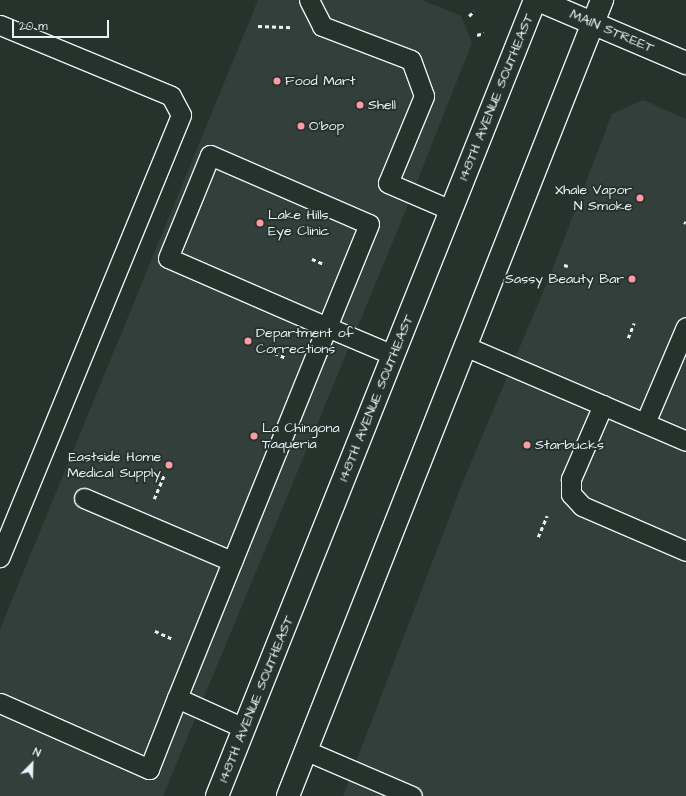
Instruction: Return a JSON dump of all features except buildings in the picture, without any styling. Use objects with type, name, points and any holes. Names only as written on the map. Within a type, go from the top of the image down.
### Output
[{"type":"main road","name":"148TH AVENUE SOUTHEAST","points":[[217,796],[451,210],[537,0]]},
{"type":"main road","name":"MAIN STREET","points":[[537,0],[686,63]]},
{"type":"main road","points":[[288,796],[467,346],[602,0]]},
{"type":"lane","points":[[309,0],[322,26],[411,60],[424,96],[388,183],[451,210]]},
{"type":"lane","points":[[0,25],[171,96],[180,114],[0,557]]},
{"type":"lane","points":[[0,703],[149,769],[326,327],[369,224],[210,155],[168,258],[326,327],[393,355]]},
{"type":"lane","points":[[645,423],[686,326]]},
{"type":"lane","points":[[467,346],[686,441]]},
{"type":"lane","points":[[603,405],[571,479],[571,494],[582,506],[686,551]]},
{"type":"lane","points":[[84,498],[232,561]]},
{"type":"lane","points":[[178,698],[244,728]]},
{"type":"lane","points":[[306,751],[412,796]]},
{"type":"path","points":[[469,16],[474,11]]},
{"type":"path","points":[[258,26],[300,27]]},
{"type":"path","points":[[477,35],[484,33]]},
{"type":"path","points":[[564,265],[568,266]]},
{"type":"path","points":[[628,338],[634,323]]},
{"type":"path","points":[[268,350],[289,359]]},
{"type":"path","points":[[150,506],[164,475]]},
{"type":"path","points":[[538,537],[547,516]]},
{"type":"path","points":[[155,631],[176,640]]},
{"type":"shaded area","points":[[258,0],[422,0],[461,16],[472,43],[399,227],[163,796],[0,796],[0,629]]},
{"type":"shaded area","points":[[643,100],[686,119],[686,796],[343,796],[462,484],[549,278],[612,114]]},
{"type":"place","name":"Food Mart","points":[[277,81]]},
{"type":"place","name":"Shell","points":[[360,105]]},
{"type":"place","name":"O'bop","points":[[301,126]]},
{"type":"place","name":"Xhale Vapor N Smoke","points":[[640,198]]},
{"type":"place","name":"Lake Hills Eye Clinic","points":[[260,223]]},
{"type":"place","name":"Sassy Beauty Bar","points":[[632,279]]},
{"type":"place","name":"Department of Corrections","points":[[248,341]]},
{"type":"place","name":"La Chingona Taqueria","points":[[254,436]]},
{"type":"place","name":"Starbucks","points":[[527,445]]},
{"type":"place","name":"Eastside Home Medical Supply","points":[[169,465]]}]
